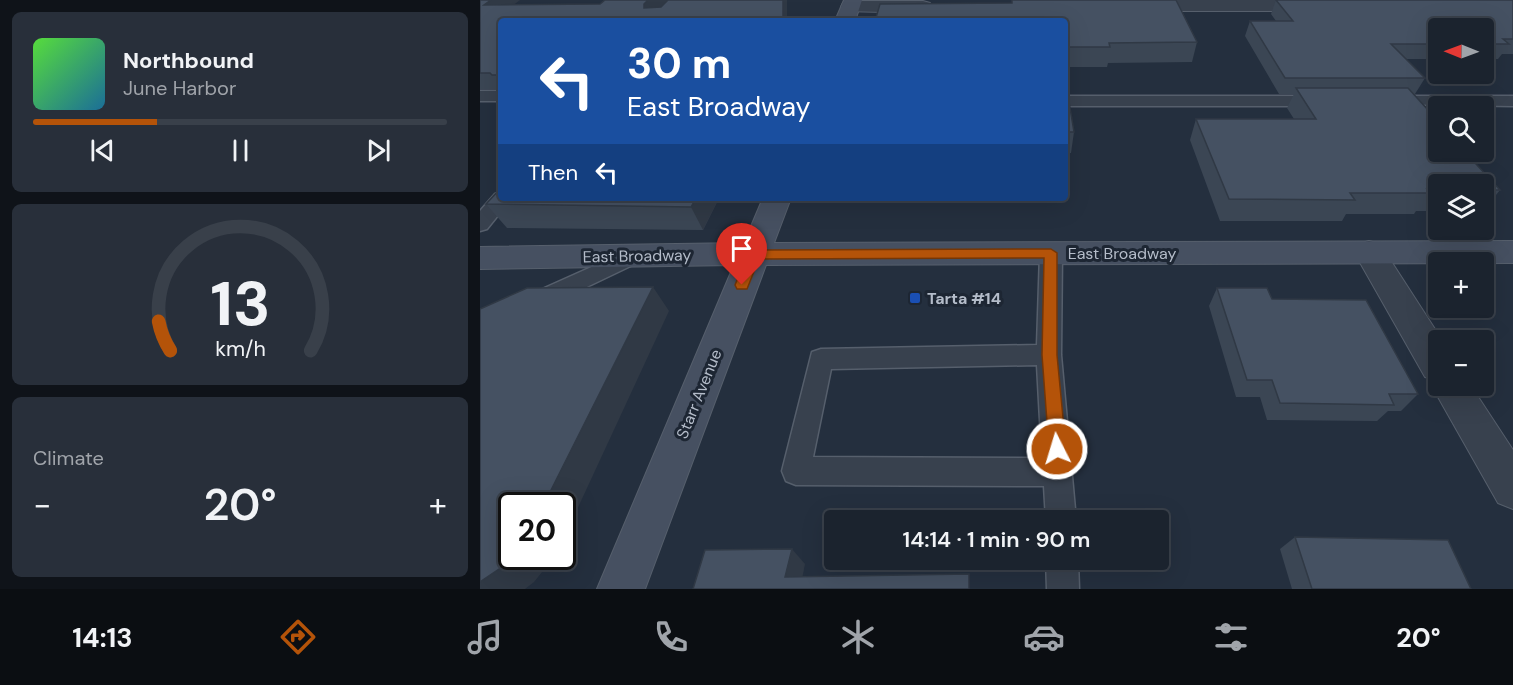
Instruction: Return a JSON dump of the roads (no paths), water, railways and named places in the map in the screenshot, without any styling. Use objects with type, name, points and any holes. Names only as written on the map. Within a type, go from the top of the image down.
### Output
[{"type":"street","points":[[1111,5],[1216,2],[1336,5]]},
{"type":"street","points":[[849,9],[945,6]]},
{"type":"street","name":"Starr Avenue","points":[[621,589],[776,201]]},
{"type":"street","points":[[1369,252],[1428,349]]},
{"type":"street","name":"East Broadway","points":[[480,258],[755,254],[1513,252]]},
{"type":"street","points":[[1456,396],[1513,488]]},
{"type":"lane","points":[[480,96],[498,96]]},
{"type":"lane","points":[[1068,101],[1336,101]]},
{"type":"lane","points":[[1372,101],[1513,101]]},
{"type":"lane","points":[[480,224],[499,201]]},
{"type":"lane","points":[[1051,253],[1049,355],[1061,510]]},
{"type":"lane","points":[[523,307],[634,256]]},
{"type":"lane","points":[[1049,355],[821,359],[796,471],[1059,472]]},
{"type":"lane","points":[[1063,570],[1064,589]]},
{"type":"place","name":"Tarta #14","points":[[915,298]]}]
